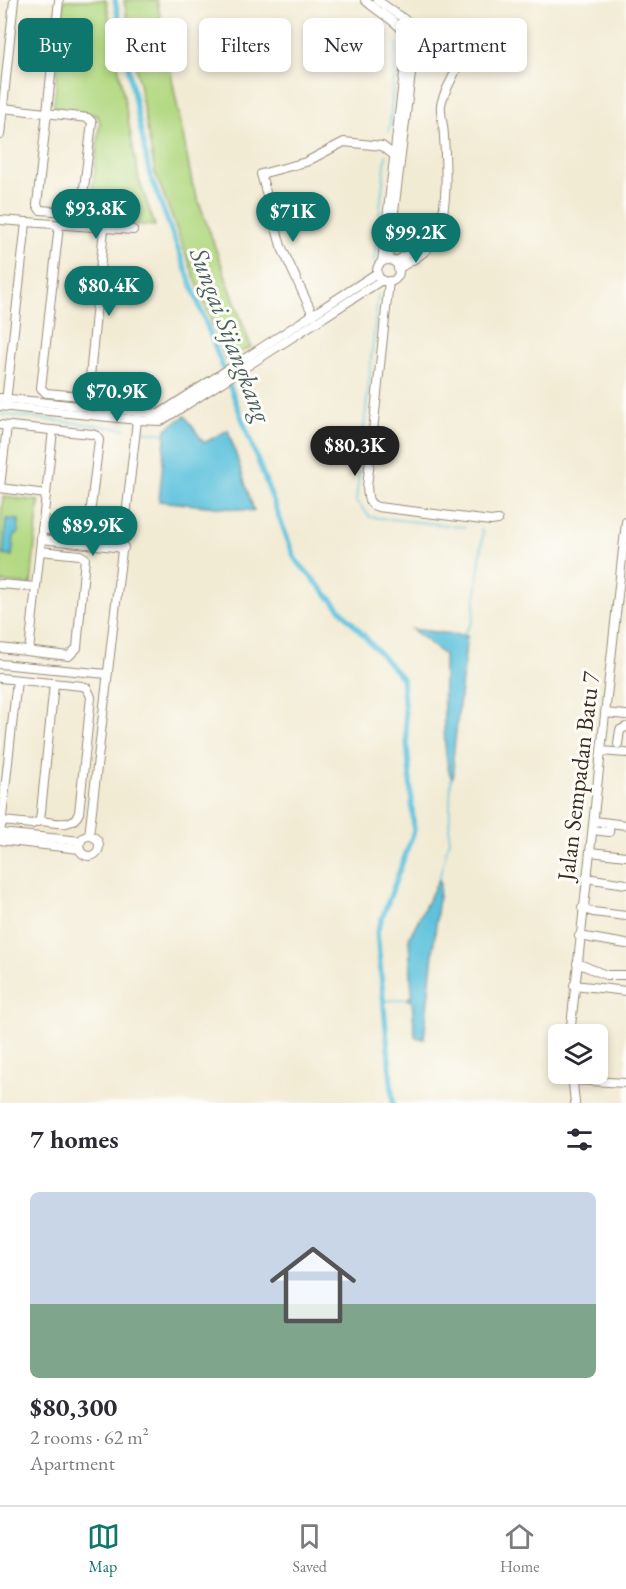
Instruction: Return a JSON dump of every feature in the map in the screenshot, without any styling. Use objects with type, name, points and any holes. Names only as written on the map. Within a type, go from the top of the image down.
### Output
[{"type":"street","points":[[0,135],[14,0]]},
{"type":"street","points":[[3,108],[47,112],[88,118],[92,122],[83,208],[78,213],[45,211],[40,210],[37,205],[47,112],[59,0]]},
{"type":"street","points":[[365,0],[396,24]]},
{"type":"street","points":[[377,0],[402,18]]},
{"type":"street","points":[[391,263],[395,156],[405,72]]},
{"type":"street","points":[[234,370],[313,315],[383,278],[397,276],[391,263],[391,244],[411,72]]},
{"type":"street","points":[[455,72],[442,101],[446,189],[437,232],[425,251],[378,266],[387,299],[367,487],[368,500],[373,506],[415,513],[498,520]]},
{"type":"street","points":[[382,146],[397,138]]},
{"type":"street","points":[[313,315],[281,246],[261,174],[306,162],[344,142],[382,146],[395,156]]},
{"type":"street","points":[[0,220],[133,230]]},
{"type":"street","points":[[26,223],[3,402],[138,416],[159,414],[383,278]]},
{"type":"street","points":[[59,225],[41,388],[46,393],[85,396],[89,388],[104,228]]},
{"type":"street","points":[[391,244],[408,254]]},
{"type":"street","points":[[391,263],[420,246],[430,244]]},
{"type":"street","points":[[372,286],[382,290],[387,299]]},
{"type":"street","points":[[80,845],[89,836],[138,416]]},
{"type":"street","points":[[42,530],[82,534],[88,532],[99,441],[97,436],[92,434],[3,426],[0,488],[46,494]]},
{"type":"street","points":[[29,651],[53,430]]},
{"type":"street","name":"Jalan Sempadan Batu 7","points":[[571,1024],[582,908],[623,570],[626,522]]},
{"type":"street","points":[[41,539],[124,548]]},
{"type":"street","points":[[0,648],[69,656],[77,648],[85,558],[80,555],[40,551]]},
{"type":"street","points":[[0,584],[36,587]]},
{"type":"street","points":[[0,664],[107,675]]},
{"type":"street","points":[[0,678],[82,686],[87,688],[91,697],[79,813],[73,822],[68,824],[40,821],[32,824],[2,821]]},
{"type":"street","points":[[17,680],[3,776],[0,836],[80,845]]},
{"type":"street","points":[[40,821],[54,684]]},
{"type":"street","points":[[605,713],[626,715]]},
{"type":"street","points":[[618,744],[620,730],[626,727]]},
{"type":"street","points":[[601,751],[626,753]]},
{"type":"street","points":[[594,821],[626,825]]},
{"type":"street","points":[[592,830],[609,832],[610,823]]},
{"type":"street","points":[[80,845],[85,855],[94,855],[97,852],[99,843],[89,836]]},
{"type":"street","points":[[590,852],[626,856]]},
{"type":"street","points":[[586,878],[626,884]]},
{"type":"street","points":[[582,908],[593,912],[626,916]]},
{"type":"street","points":[[579,936],[626,944]]},
{"type":"street","points":[[577,963],[606,975],[626,975]]},
{"type":"street","points":[[574,985],[626,991]]},
{"type":"street","points":[[608,1081],[626,1083]]},
{"type":"street","points":[[573,1084],[575,1103]]},
{"type":"green space","points":[[64,0],[106,0],[109,18],[105,18],[105,72],[119,72],[139,180],[155,226],[89,221],[100,122],[97,115],[57,110],[54,105],[57,72],[93,72],[93,18],[62,18]]},
{"type":"green space","points":[[124,0],[157,0],[160,18],[127,18]]},
{"type":"green space","points":[[137,72],[171,72],[192,183],[251,347],[226,360],[155,172]]},
{"type":"green space","points":[[3,497],[39,501],[31,585],[0,582],[0,528]]},
{"type":"water","points":[[185,416],[204,443],[228,430],[254,511],[159,501],[166,429]]},
{"type":"water","points":[[6,519],[19,520],[18,534],[14,535],[12,556],[3,555]]},
{"type":"water","points":[[412,629],[467,636],[452,778],[446,756],[444,655]]},
{"type":"water","points":[[439,879],[424,1039],[415,1037],[412,1001],[407,999],[412,995],[409,938]]},
{"type":"waterway","name":"Sungai Sijangkang","points":[[115,0],[149,172],[295,559],[402,678],[414,831],[377,932],[393,1103]]},
{"type":"waterway","points":[[389,132],[396,54]]},
{"type":"waterway","points":[[374,261],[386,155]]},
{"type":"waterway","points":[[363,437],[378,295]]},
{"type":"waterway","points":[[0,414],[126,429]]},
{"type":"waterway","points":[[141,431],[167,434]]},
{"type":"waterway","points":[[362,449],[356,501],[370,517],[465,527]]},
{"type":"waterway","points":[[463,635],[473,621],[483,532],[481,529]]},
{"type":"waterway","points":[[439,879],[449,840],[451,777]]},
{"type":"waterway","points":[[383,1001],[407,999]]}]
